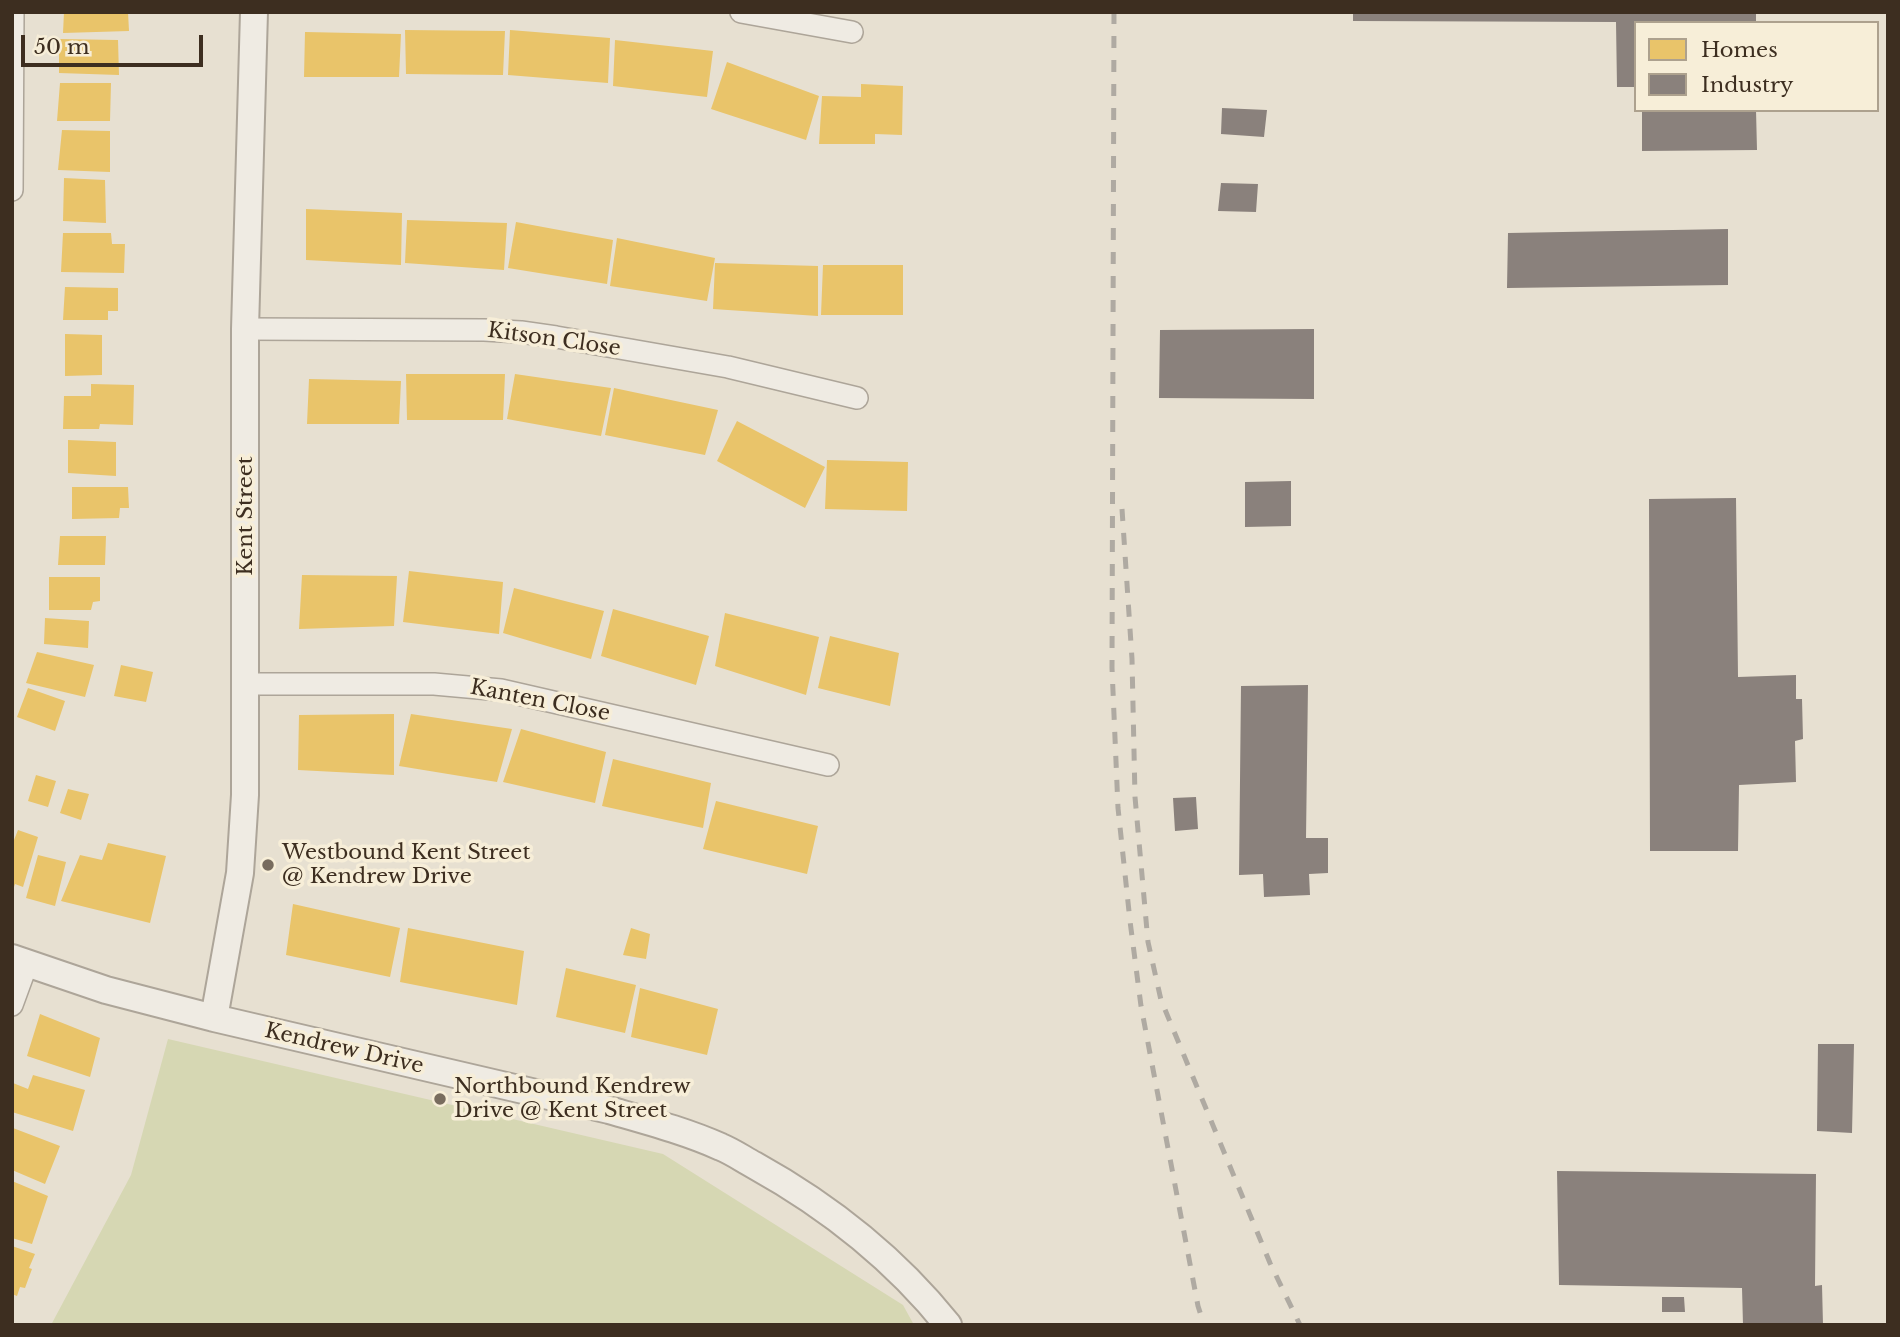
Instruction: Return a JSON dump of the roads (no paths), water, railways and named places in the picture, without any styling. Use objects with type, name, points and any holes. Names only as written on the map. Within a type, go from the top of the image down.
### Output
[{"type":"street","points":[[12,190],[13,12]]},
{"type":"street","name":"Kent Street","points":[[214,1018],[240,873],[245,795],[245,329],[254,12]]},
{"type":"street","points":[[741,12],[852,33]]},
{"type":"street","name":"Kitson Close","points":[[245,329],[521,332],[728,367],[857,398]]},
{"type":"street","name":"Kanten Close","points":[[246,684],[468,685],[501,690],[828,765]]},
{"type":"street","points":[[12,1005],[20,961]]},
{"type":"street","name":"Kendrew Drive","points":[[20,961],[106,990],[214,1018],[609,1110],[666,1126],[722,1147],[834,1215],[881,1254],[928,1300],[948,1325]]},
{"type":"railway","points":[[1114,12],[1112,668],[1118,808],[1141,1006],[1198,1306],[1204,1325]]},
{"type":"railway","points":[[1122,509],[1132,659],[1135,797],[1148,942],[1161,1000],[1270,1263],[1300,1325]]},
{"type":"place","name":"Westbound Kent Street @ Kendrew Drive","points":[[268,865]]},
{"type":"place","name":"Northbound Kendrew Drive @ Kent Street","points":[[440,1099]]}]
